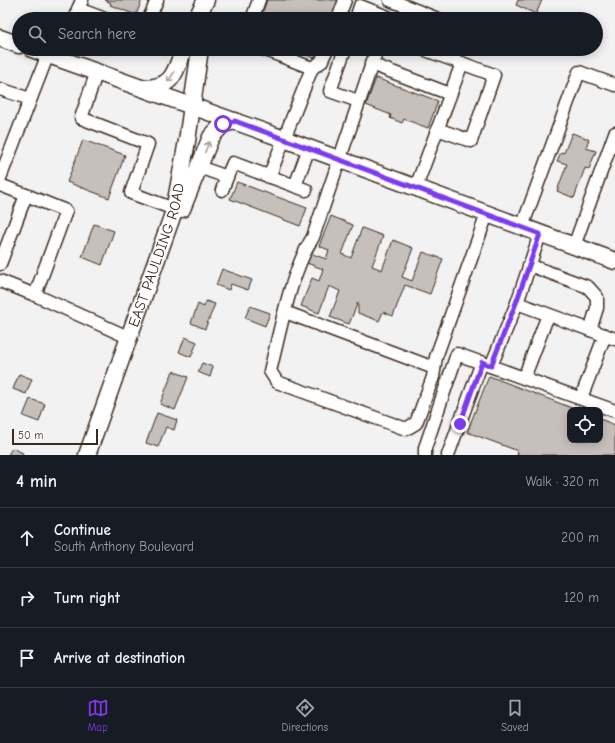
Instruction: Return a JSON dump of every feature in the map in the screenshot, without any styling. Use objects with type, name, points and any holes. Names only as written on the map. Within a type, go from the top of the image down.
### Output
[{"type":"main road","points":[[200,12],[206,0]]},
{"type":"main road","points":[[209,12],[212,0]]},
{"type":"main road","points":[[0,38],[12,42]]},
{"type":"main road","points":[[61,56],[97,72],[310,148],[615,261]]},
{"type":"main road","points":[[145,88],[162,86],[172,78],[181,56]]},
{"type":"main road","name":"EAST PAULDING ROAD","points":[[87,455],[130,338],[174,209],[199,56]]},
{"type":"main road","points":[[162,246],[181,210],[208,142],[223,124],[235,121]]},
{"type":"street","points":[[152,12],[157,0]]},
{"type":"street","points":[[255,12],[259,0]]},
{"type":"street","points":[[341,12],[346,0]]},
{"type":"street","points":[[389,12],[392,1],[420,12]]},
{"type":"street","points":[[358,12],[360,6],[374,12]]},
{"type":"street","points":[[0,178],[30,99],[55,56]]},
{"type":"street","points":[[281,56],[312,68]]},
{"type":"street","points":[[270,176],[312,68],[321,62],[324,56]]},
{"type":"street","points":[[342,56],[330,91],[358,101]]},
{"type":"street","points":[[374,56],[313,236],[303,253],[270,371],[277,382],[406,429],[416,423],[433,377],[436,357],[487,214]]},
{"type":"street","points":[[437,129],[471,141],[494,75],[442,56]]},
{"type":"street","points":[[416,187],[462,63]]},
{"type":"street","points":[[371,64],[450,94]]},
{"type":"street","points":[[97,72],[81,118],[148,144],[131,193],[174,209]]},
{"type":"street","points":[[522,227],[579,72],[615,85]]},
{"type":"street","points":[[0,90],[30,99]]},
{"type":"street","points":[[574,246],[615,133]]},
{"type":"street","points":[[222,190],[233,163],[300,188],[310,148]]},
{"type":"street","points":[[199,167],[227,177]]},
{"type":"street","points":[[0,186],[66,211],[35,295]]},
{"type":"street","points":[[0,264],[26,195]]},
{"type":"street","points":[[448,455],[486,364],[516,303],[540,234]]},
{"type":"street","points":[[529,265],[588,287],[597,297],[596,308],[590,330]]},
{"type":"street","points":[[0,281],[35,295],[130,338]]},
{"type":"street","points":[[516,303],[610,337],[581,398]]},
{"type":"street","points":[[286,312],[434,368]]},
{"type":"street","points":[[524,378],[548,315]]},
{"type":"street","points":[[425,455],[425,448],[457,354],[615,411]]},
{"type":"building","points":[[105,0],[142,0],[137,12],[128,12],[110,5],[111,3]]},
{"type":"building","points":[[267,0],[341,0],[337,12],[263,12]]},
{"type":"building","points":[[518,0],[542,0],[537,12],[532,12],[516,5]]},
{"type":"building","points":[[309,56],[319,56],[317,59]]},
{"type":"building","points":[[376,78],[438,101],[428,128],[404,119],[402,123],[390,118],[391,115],[366,105]]},
{"type":"building","points":[[572,133],[589,139],[586,148],[596,151],[589,169],[585,168],[574,198],[557,191],[567,164],[557,161],[561,152],[564,153]]},
{"type":"building","points":[[83,140],[125,155],[109,198],[67,182]]},
{"type":"building","points":[[237,182],[307,208],[300,226],[230,199]]},
{"type":"building","points":[[331,216],[353,225],[342,254],[351,258],[362,228],[383,236],[372,266],[382,270],[393,240],[413,248],[402,277],[412,281],[423,252],[443,259],[430,294],[405,285],[393,316],[383,312],[379,321],[358,313],[358,302],[349,324],[330,317],[340,291],[329,286],[319,313],[301,306],[312,278],[319,281],[323,269],[304,262],[307,252],[326,259],[329,250],[319,246]]},
{"type":"building","points":[[94,224],[114,231],[102,265],[82,257]]},
{"type":"building","points":[[222,269],[252,280],[248,290],[231,284],[229,290],[216,285]]},
{"type":"building","points":[[206,301],[215,304],[205,329],[191,323],[198,304],[204,307]]},
{"type":"building","points":[[250,306],[270,313],[265,326],[245,318]]},
{"type":"building","points":[[185,337],[197,342],[191,357],[179,352]]},
{"type":"building","points":[[202,363],[213,367],[210,377],[198,372]]},
{"type":"building","points":[[173,371],[188,377],[175,410],[160,404]]},
{"type":"building","points":[[19,374],[32,379],[26,394],[13,389]]},
{"type":"building","points":[[489,376],[569,407],[567,407],[567,443],[603,443],[603,420],[615,425],[615,455],[517,455],[518,451],[467,432]]},
{"type":"building","points":[[30,399],[45,404],[39,422],[23,416]]},
{"type":"building","points":[[157,413],[177,420],[174,430],[166,427],[158,447],[146,443]]},
{"type":"building","points":[[12,448],[23,453],[22,455],[8,455]]},
{"type":"route","points":[[223,124],[235,121],[540,234],[516,303],[491,366],[482,362],[460,424]]}]
